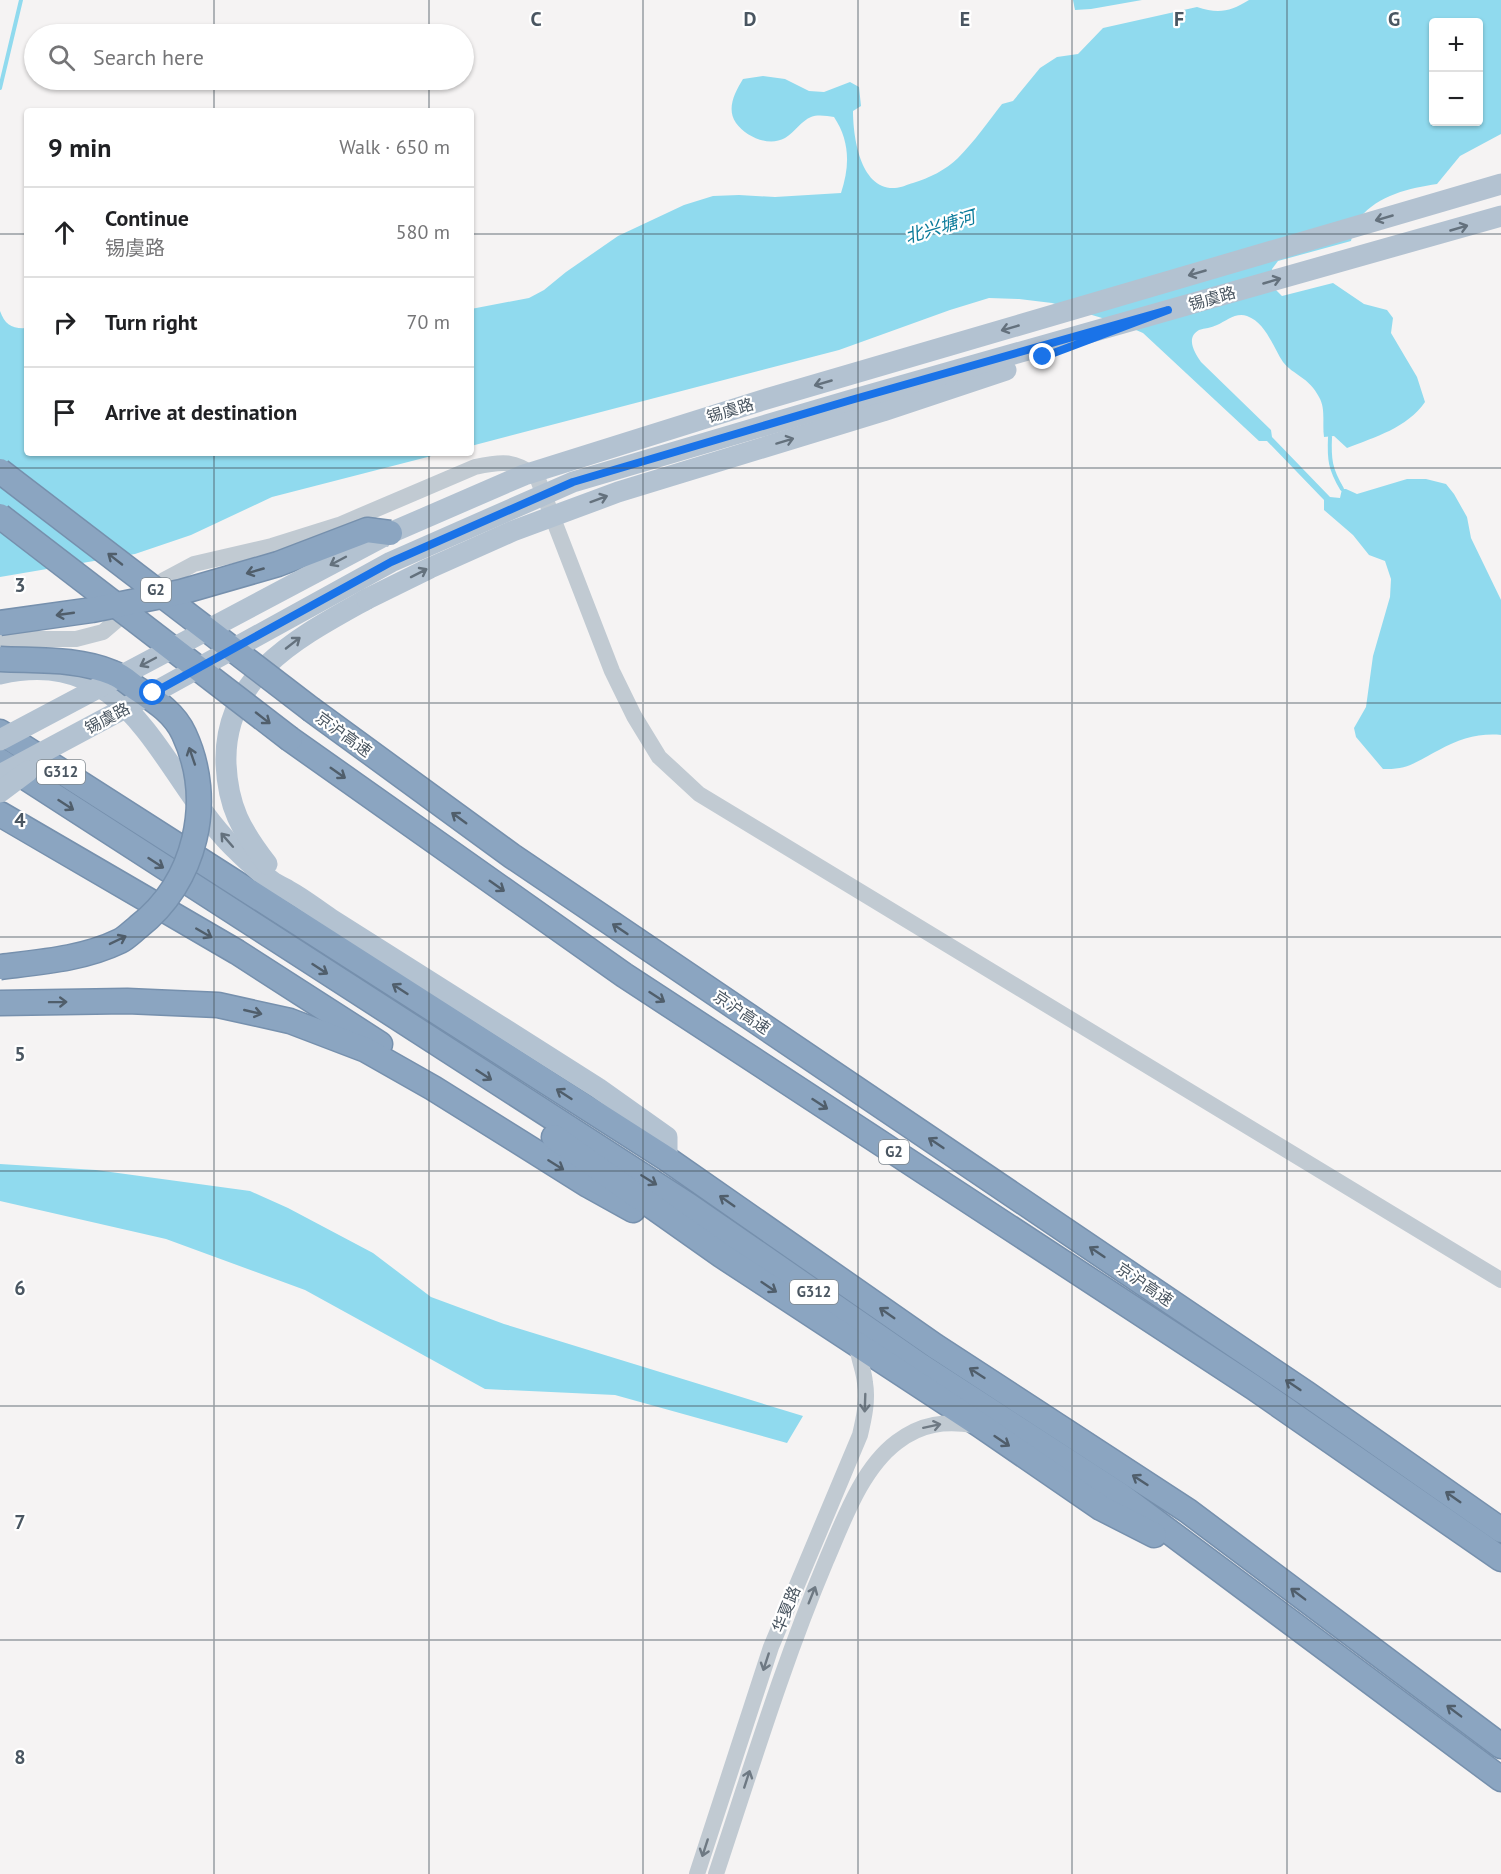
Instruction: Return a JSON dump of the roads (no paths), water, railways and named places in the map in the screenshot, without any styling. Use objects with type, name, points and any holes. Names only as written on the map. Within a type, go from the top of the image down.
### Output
[{"type":"highway","name":"京沪高速","points":[[0,471],[312,710],[512,856],[1297,1387],[1501,1530]]},
{"type":"highway","name":"京沪高速","points":[[0,516],[290,739],[624,975],[1253,1387],[1501,1559]]},
{"type":"highway","points":[[0,622],[92,610],[181,592],[278,564],[367,530],[390,533]]},
{"type":"highway","points":[[0,659],[77,662],[114,673],[166,708],[184,733],[188,744],[195,766],[200,806],[195,843],[176,887],[154,915],[121,940],[74,957],[0,967]]},
{"type":"highway","name":"G312","points":[[0,732],[667,1159],[935,1346],[1188,1511],[1501,1746]]},
{"type":"highway","name":"G312","points":[[0,761],[688,1205],[921,1366],[1120,1495],[1501,1779]]},
{"type":"highway","points":[[0,814],[237,952],[439,1082],[501,1131]]},
{"type":"highway","points":[[0,1003],[127,1001],[218,1005],[290,1021],[366,1050],[434,1088],[588,1185],[685,1239],[721,1255]]},
{"type":"highway","points":[[536,1108],[543,1130],[721,1255],[980,1425],[1101,1508],[1211,1563]]},
{"type":"main road","name":"锡虞路","points":[[0,740],[390,533],[524,475],[642,437],[1501,184]]},
{"type":"main road","name":"锡虞路","points":[[0,775],[391,562],[573,482],[851,400],[1501,216]]},
{"type":"main road","points":[[288,890],[239,824],[231,804],[227,782],[226,750],[228,728],[237,704],[250,684],[272,659],[299,638],[367,599],[513,531],[618,492],[883,411],[1043,357],[1168,310]]},
{"type":"main road","points":[[0,674],[19,669],[55,669],[86,678],[115,696],[143,726],[189,792],[231,845],[274,883],[598,1088],[667,1137],[667,1159]]},
{"type":"main road","points":[[0,792],[65,740]]},
{"type":"street","points":[[0,639],[76,639],[103,632],[164,580],[194,564],[272,546],[339,525],[476,467],[497,463],[521,466],[537,477],[612,670],[634,716],[659,757],[699,794],[1501,1280]]},
{"type":"street","name":"华夏路","points":[[697,1874],[771,1647],[860,1435],[866,1408],[865,1382],[858,1360],[857,1346]]},
{"type":"street","name":"华夏路","points":[[716,1874],[788,1653],[847,1510],[875,1464],[897,1442],[924,1427],[952,1422],[980,1425]]},
{"type":"water","points":[[1073,0],[1142,0],[1075,10]]},
{"type":"water","name":"北兴塘河","points":[[1249,0],[1501,0],[1501,134],[1460,156],[1437,184],[1395,194],[1367,210],[1358,220],[1351,241],[1278,261],[1272,269],[1275,289],[1282,296],[1333,283],[1364,304],[1387,310],[1393,318],[1391,333],[1417,377],[1425,402],[1418,411],[1390,431],[1347,448],[1334,436],[1324,437],[1322,406],[1315,390],[1283,362],[1264,330],[1254,319],[1243,315],[1235,316],[1215,326],[1199,330],[1192,341],[1201,362],[1271,430],[1272,437],[1330,497],[1340,498],[1342,489],[1357,494],[1407,479],[1426,479],[1446,484],[1454,494],[1467,517],[1471,538],[1501,600],[1501,735],[1485,735],[1462,740],[1406,766],[1383,769],[1356,737],[1354,728],[1366,707],[1373,656],[1390,597],[1391,579],[1385,561],[1369,555],[1353,535],[1324,510],[1324,500],[1267,441],[1259,441],[1143,333],[1122,324],[1052,303],[989,298],[839,350],[474,445],[474,308],[529,298],[544,290],[618,236],[684,205],[713,196],[775,197],[841,193],[846,173],[847,154],[843,135],[834,117],[820,115],[811,117],[789,136],[779,141],[758,139],[740,128],[733,118],[733,101],[743,79],[763,76],[785,79],[809,91],[824,92],[850,82],[859,87],[861,106],[853,111],[857,147],[861,160],[866,171],[874,180],[883,186],[897,188],[943,170],[970,145],[1002,104],[1013,101],[1040,68],[1057,57],[1078,54],[1103,28],[1197,7],[1218,11],[1230,9]]},
{"type":"water","points":[[0,311],[4,320],[10,325],[24,328],[24,456],[431,456],[272,497],[191,535],[135,554],[0,577]]},
{"type":"water","points":[[0,1164],[96,1170],[250,1191],[288,1208],[373,1253],[431,1297],[504,1324],[803,1416],[787,1443],[615,1395],[485,1389],[305,1290],[166,1239],[0,1201]]},
{"type":"waterway","points":[[0,88],[21,0]]},
{"type":"waterway","points":[[1330,437],[1331,464],[1342,489]]}]
